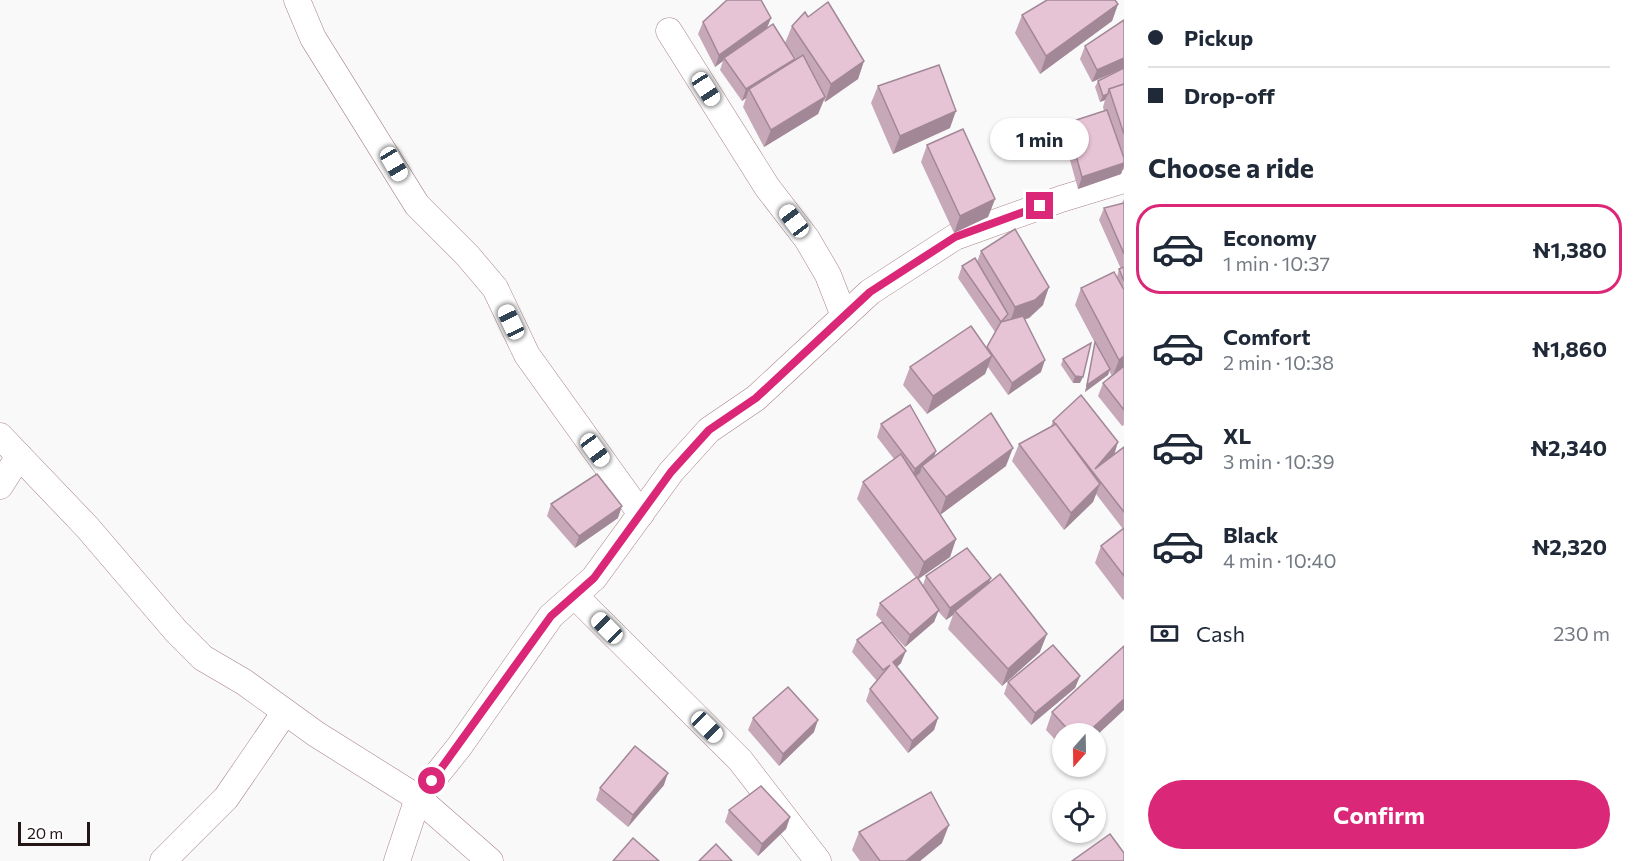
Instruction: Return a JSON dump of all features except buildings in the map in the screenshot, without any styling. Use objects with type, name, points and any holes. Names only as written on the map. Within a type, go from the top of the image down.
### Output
[{"type":"street","points":[[297,0],[313,38],[417,205],[468,255],[495,288],[527,355],[641,514]]},
{"type":"street","points":[[669,31],[767,187],[807,239],[828,275],[844,316]]},
{"type":"street","points":[[397,861],[418,798],[459,747],[551,616],[594,578],[671,472],[709,430],[756,398],[870,292],[955,237],[1061,199],[1124,180]]},
{"type":"street","points":[[0,436],[87,527],[176,631],[203,658],[244,682],[285,712],[418,798],[490,861]]},
{"type":"street","points":[[0,486],[19,456]]},
{"type":"street","points":[[574,596],[740,760],[818,861]]},
{"type":"street","points":[[163,861],[226,798],[285,712]]},
{"type":"route","points":[[432,781],[459,747],[551,616],[594,578],[671,472],[709,430],[756,398],[870,292],[955,237],[1040,206]]}]
